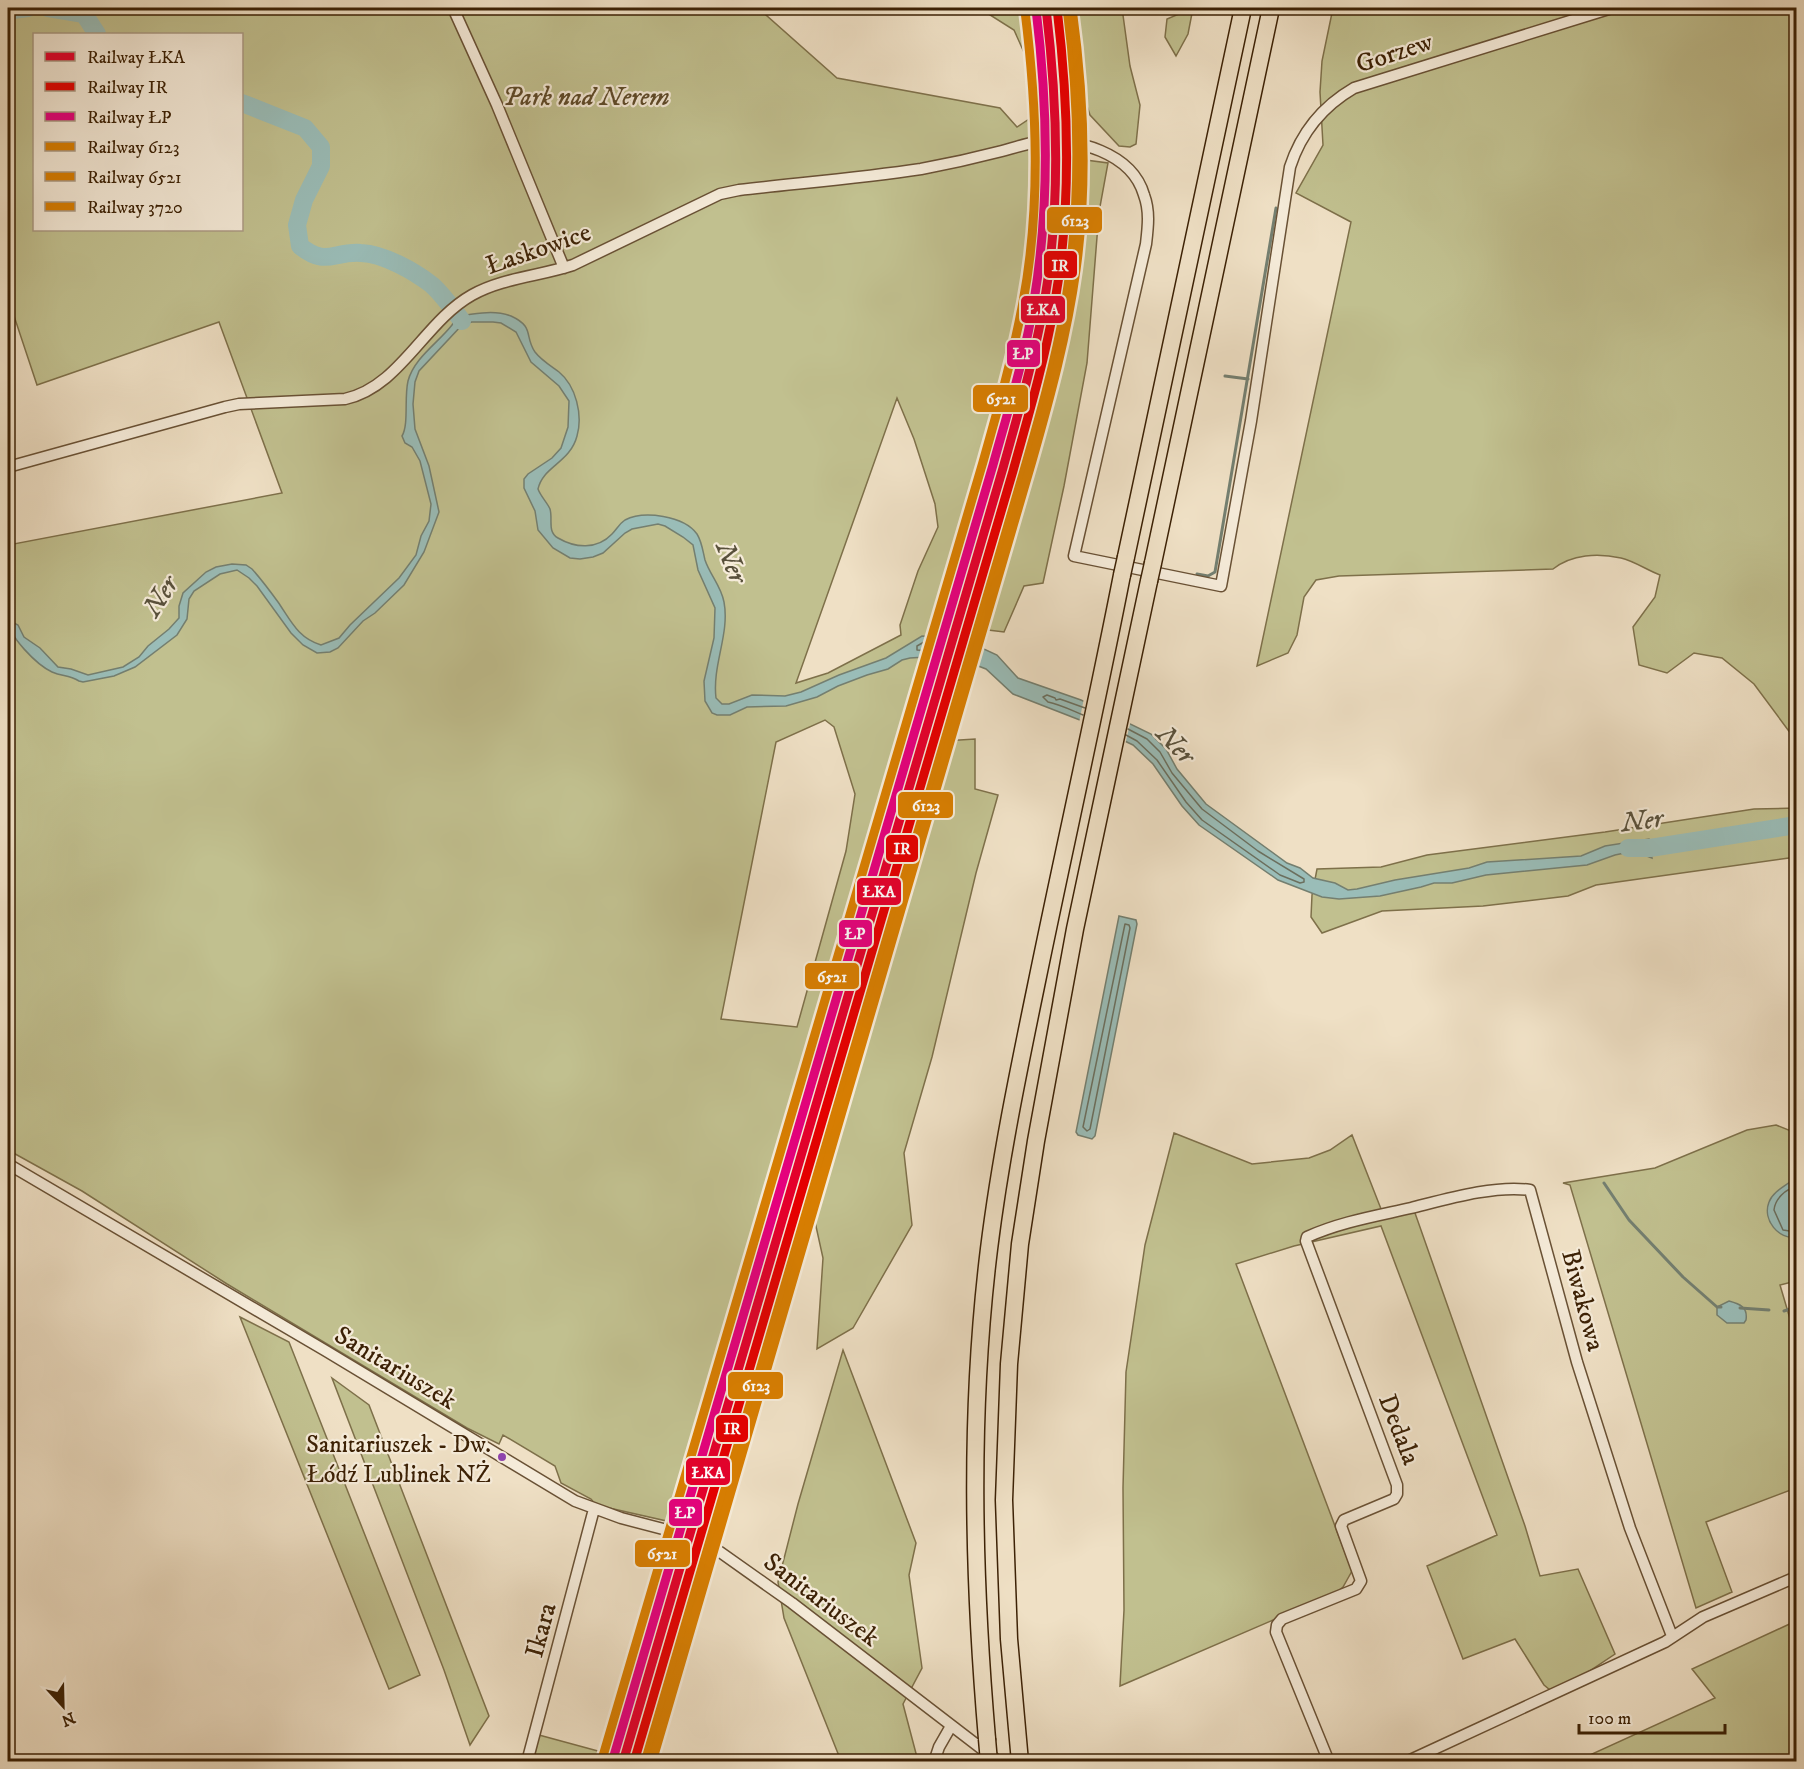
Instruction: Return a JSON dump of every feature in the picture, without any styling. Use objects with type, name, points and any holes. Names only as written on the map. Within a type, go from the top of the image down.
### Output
[{"type":"highway","points":[[989,1761],[978,1635],[975,1479],[980,1339],[989,1248],[1010,1109],[1243,8]]},
{"type":"highway","points":[[1020,1761],[1009,1639],[1004,1500],[1010,1364],[1019,1255],[1036,1141],[1075,929],[1272,8]]},
{"type":"street","points":[[453,8],[497,105],[564,268]]},
{"type":"street","name":"Gorzew","points":[[1138,181],[1144,194],[1149,217],[1146,244],[1074,556],[1221,586],[1251,421],[1290,167],[1295,151],[1304,136],[1330,104],[1354,87],[1612,8]]},
{"type":"street","name":"Łaskowice","points":[[8,467],[225,406],[345,399],[360,395],[380,383],[443,317],[465,300],[495,286],[564,268],[636,236],[720,194],[947,165],[1035,143],[1063,142],[1089,147],[1114,157],[1138,181]]},
{"type":"street","name":"Sanitariuszek","points":[[8,1164],[574,1501],[594,1509],[686,1535],[728,1556],[999,1761]]},
{"type":"street","name":"Biwakowa","points":[[1307,1237],[1332,1226],[1448,1199],[1514,1188],[1530,1190],[1577,1362],[1630,1528],[1672,1636]]},
{"type":"street","name":"Dedala","points":[[1307,1237],[1306,1241],[1397,1485],[1397,1494],[1394,1499],[1344,1520],[1341,1526],[1361,1581],[1356,1589],[1282,1619],[1277,1625],[1276,1632],[1329,1761]]},
{"type":"street","name":"Ikara","points":[[527,1761],[594,1509]]},
{"type":"street","points":[[1407,1761],[1645,1652],[1703,1617],[1797,1577]]},
{"type":"street","points":[[934,1761],[951,1726]]},
{"type":"green space","name":"Park nad Nerem","points":[[8,8],[758,8],[837,78],[1000,108],[1017,127],[1029,119],[1039,86],[1014,30],[979,8],[1038,8],[1046,56],[1052,137],[1040,146],[1041,149],[1052,150],[1049,213],[1036,315],[1019,389],[950,635],[680,1524],[596,1505],[591,1499],[561,1483],[555,1466],[503,1435],[499,1444],[467,1428],[227,1284],[82,1191],[8,1150],[8,545],[282,493],[219,322],[37,385],[8,298]],"holes":[[[897,398],[914,439],[935,504],[938,527],[918,571],[900,625],[901,635],[828,673],[796,683]],[[825,720],[834,727],[855,794],[846,851],[797,1027],[721,1019],[776,742]]]},
{"type":"green space","points":[[1065,8],[1122,8],[1130,66],[1140,105],[1136,144],[1130,147],[1119,146],[1090,115],[1082,91]]},
{"type":"green space","points":[[1193,8],[1188,34],[1176,56],[1165,37],[1167,19]]},
{"type":"green space","points":[[1333,8],[1796,8],[1796,738],[1754,684],[1722,658],[1694,653],[1667,673],[1639,665],[1633,627],[1655,597],[1660,575],[1631,561],[1612,556],[1586,556],[1568,560],[1553,569],[1339,576],[1316,580],[1304,597],[1297,635],[1288,653],[1257,666],[1351,222],[1296,193],[1323,145],[1320,92],[1322,61]]},
{"type":"green space","points":[[1078,159],[1108,163],[1099,212],[1087,363],[1043,583],[1024,586],[1004,632],[972,628],[1033,415],[1054,328],[1068,254]]},
{"type":"green space","points":[[975,739],[975,789],[998,795],[976,873],[932,1057],[904,1153],[912,1225],[853,1328],[817,1349],[823,1258],[810,1199],[890,932],[931,773],[944,741]]},
{"type":"green space","points":[[1796,808],[1796,857],[1596,885],[1568,896],[1483,906],[1382,911],[1322,933],[1311,917],[1317,869],[1381,867],[1427,855],[1605,832],[1754,809]]},
{"type":"green space","points":[[1776,1125],[1796,1133],[1796,1281],[1780,1285],[1796,1339],[1796,1488],[1706,1522],[1732,1592],[1696,1608],[1570,1185],[1563,1183],[1655,1168],[1747,1130]]},
{"type":"green space","points":[[1174,1133],[1252,1164],[1309,1158],[1330,1150],[1352,1135],[1383,1214],[1415,1213],[1525,1526],[1540,1576],[1578,1569],[1615,1654],[1555,1694],[1544,1685],[1515,1639],[1463,1659],[1427,1566],[1497,1535],[1381,1226],[1294,1246],[1236,1264],[1352,1571],[1343,1587],[1336,1593],[1120,1686],[1124,1610],[1123,1488],[1126,1372],[1145,1245]]},
{"type":"green space","points":[[240,1317],[289,1342],[420,1675],[389,1689]]},
{"type":"green space","points":[[843,1350],[916,1543],[909,1575],[922,1668],[903,1704],[918,1761],[841,1761],[784,1618],[778,1582]]},
{"type":"green space","points":[[332,1378],[369,1405],[489,1716],[470,1745],[444,1670]]},
{"type":"green space","points":[[1796,1621],[1796,1761],[1583,1762],[1581,1759],[1715,1698],[1692,1669]]},
{"type":"green space","points":[[539,1735],[609,1754],[606,1761],[533,1762]]},
{"type":"water","points":[[457,307],[466,315],[499,313],[518,320],[526,328],[535,352],[565,378],[574,393],[577,401],[579,428],[574,445],[563,459],[545,475],[538,489],[550,509],[551,529],[558,538],[572,544],[593,545],[606,539],[625,520],[642,515],[674,519],[697,534],[705,560],[724,602],[725,626],[715,686],[716,698],[722,704],[729,704],[752,695],[785,696],[801,692],[886,658],[922,636],[941,637],[971,643],[997,655],[1018,678],[1081,700],[1151,734],[1166,749],[1177,769],[1206,804],[1287,863],[1300,868],[1313,878],[1335,883],[1348,890],[1469,868],[1487,862],[1581,856],[1605,846],[1649,839],[1652,858],[1634,851],[1587,865],[1486,875],[1452,883],[1434,883],[1380,896],[1339,899],[1322,897],[1278,880],[1199,825],[1182,806],[1153,764],[1133,745],[1085,722],[1013,694],[986,669],[960,659],[941,656],[902,660],[888,669],[838,686],[817,697],[786,706],[747,707],[730,715],[712,713],[705,701],[704,681],[714,638],[715,608],[698,570],[693,545],[665,526],[658,524],[632,529],[603,553],[580,559],[570,558],[553,548],[538,530],[535,511],[524,488],[524,479],[552,458],[561,448],[568,427],[569,401],[559,386],[531,362],[516,332],[501,323],[463,324],[419,371],[415,382],[413,404],[415,429],[429,466],[439,512],[424,552],[404,585],[375,613],[363,621],[338,648],[330,652],[317,653],[303,645],[291,633],[257,586],[237,570],[220,574],[194,591],[189,599],[187,619],[177,635],[135,667],[114,676],[83,682],[56,674],[39,663],[18,642],[9,627],[8,620],[18,625],[24,637],[40,648],[58,667],[88,675],[123,667],[139,657],[179,618],[179,606],[183,593],[206,572],[216,567],[232,564],[246,565],[252,569],[306,638],[321,645],[339,638],[399,578],[416,555],[421,536],[429,521],[431,504],[420,461],[402,436],[405,425],[407,388],[415,365],[452,325],[456,317],[451,312]]},
{"type":"water","points":[[1119,916],[1136,920],[1137,924],[1095,1136],[1092,1139],[1078,1135],[1076,1132]]},
{"type":"water","points":[[1790,1182],[1796,1183],[1796,1237],[1778,1232],[1770,1222],[1767,1209],[1770,1199]]},
{"type":"water","points":[[1729,1301],[1744,1309],[1746,1320],[1744,1323],[1727,1323],[1717,1315],[1717,1307]]},
{"type":"pier","points":[[950,635],[964,638],[957,661],[942,660]]},
{"type":"pier","points":[[1084,698],[1131,720],[1125,745],[1079,723]]},
{"type":"waterway","points":[[8,13],[28,8]]},
{"type":"waterway","points":[[48,8],[84,14],[96,33]]},
{"type":"waterway","points":[[243,103],[305,128],[321,147],[321,166],[304,200],[297,225],[300,246],[317,256],[330,257],[361,253],[379,256],[398,264],[432,285],[462,321]]},
{"type":"waterway","points":[[1197,574],[1208,576],[1215,572],[1276,208]]},
{"type":"waterway","points":[[1225,376],[1248,379]]},
{"type":"waterway","name":"Ner","points":[[1628,848],[1650,848],[1796,825]]},
{"type":"waterway","points":[[1604,1183],[1629,1220],[1683,1277],[1717,1307],[1721,1307]]},
{"type":"waterway","points":[[1784,1311],[1796,1307]]},
{"type":"waterway","points":[[1740,1308],[1769,1310]]},
{"type":"rail line","name":"ŁKA","points":[[623,1762],[1031,366],[1044,304],[1055,193],[1055,119],[1046,8]]},
{"type":"rail line","name":"IR","points":[[634,1762],[1041,369],[1060,270],[1066,195],[1066,120],[1057,8]]},
{"type":"rail line","name":"6123","points":[[645,1762],[1052,370],[1065,306],[1076,194],[1076,120],[1067,8]]},
{"type":"rail line","name":"3720","points":[[652,1762],[1032,461],[1057,366],[1076,270],[1082,205],[1082,106],[1072,8]]},
{"type":"rail line","name":"ŁP","points":[[613,1759],[1021,363],[1034,301],[1045,192],[1045,119],[1036,9]]},
{"type":"rail line","name":"6521","points":[[603,1756],[983,462],[1010,362],[1029,266],[1035,193],[1034,120],[1025,11]]},
{"type":"place","name":"Sanitariuszek - Dw. Łódź Lublinek NŻ","points":[[502,1457]]}]
